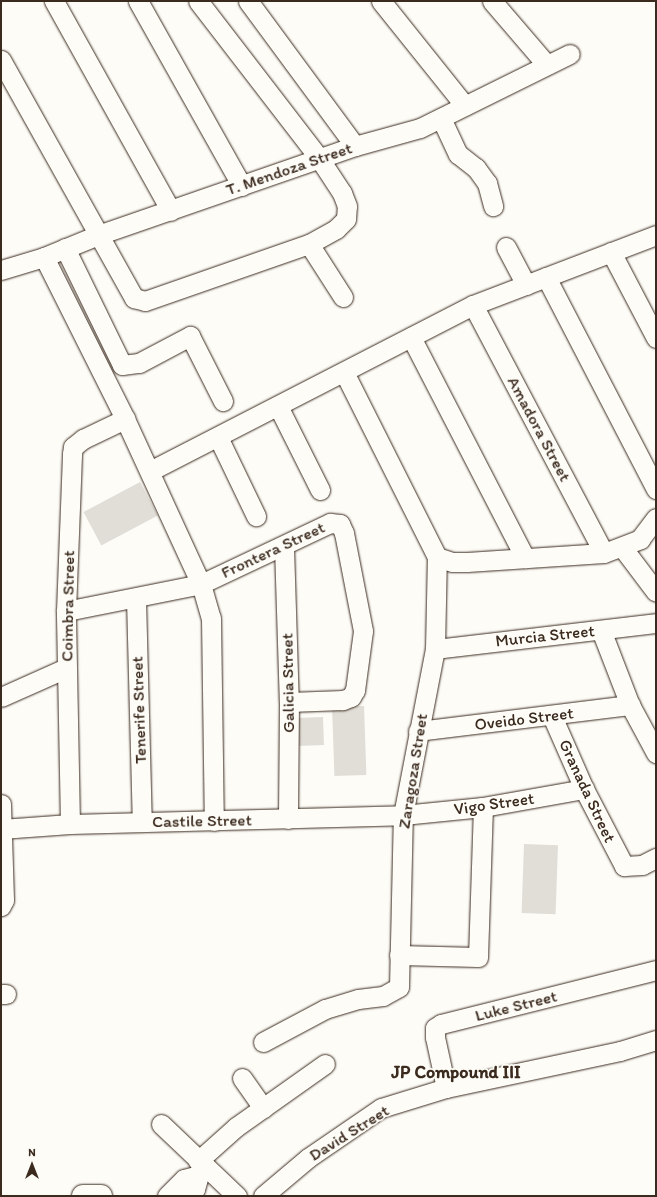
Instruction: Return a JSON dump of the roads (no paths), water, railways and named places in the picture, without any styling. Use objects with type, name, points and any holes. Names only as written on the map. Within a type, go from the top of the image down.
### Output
[{"type":"main road","points":[[83,1196],[101,1196]]},
{"type":"street","points":[[54,1],[171,211]]},
{"type":"street","points":[[138,1],[242,186]]},
{"type":"street","points":[[1,60],[134,298],[145,301],[309,244],[336,229],[346,219],[347,206],[342,193],[319,158],[198,1]]},
{"type":"street","points":[[248,1],[355,146]]},
{"type":"street","points":[[381,1],[465,106]]},
{"type":"street","points":[[492,1],[546,64]]},
{"type":"street","name":"T. Mendoza Street","points":[[1,270],[44,257],[98,235],[171,211],[319,158],[355,146],[420,128],[546,64],[570,54]]},
{"type":"street","points":[[441,118],[458,154],[476,168],[487,183],[493,206]]},
{"type":"street","points":[[150,471],[473,305],[656,235]]},
{"type":"street","points":[[309,244],[343,297]]},
{"type":"street","points":[[506,247],[526,285]]},
{"type":"street","points":[[65,248],[122,365],[139,363],[190,336],[223,400]]},
{"type":"street","points":[[611,252],[656,338]]},
{"type":"street","points":[[44,257],[150,471],[201,584],[211,618],[214,821]]},
{"type":"street","points":[[546,277],[656,488]]},
{"type":"street","name":"Amadora Street","points":[[473,305],[604,553]]},
{"type":"street","points":[[411,337],[525,558]]},
{"type":"street","points":[[344,372],[437,557],[452,562],[467,562],[604,553],[640,539],[656,518]]},
{"type":"street","points":[[278,406],[320,490]]},
{"type":"street","name":"Coimbra Street","points":[[70,824],[66,611],[73,447],[125,419]]},
{"type":"street","points":[[218,437],[256,516]]},
{"type":"street","name":"Frontera Street","points":[[66,611],[201,584],[284,547],[330,523],[340,524],[344,533],[363,631],[355,690],[351,697],[290,702]]},
{"type":"street","name":"Galicia Street","points":[[284,547],[290,702],[288,819]]},
{"type":"street","points":[[622,547],[656,592]]},
{"type":"street","name":"Zaragoza Street","points":[[263,1042],[325,1009],[358,999],[383,996],[399,987],[403,815],[435,648],[437,557]]},
{"type":"street","name":"Tenerife Street","points":[[136,598],[142,822]]},
{"type":"street","name":"Murcia Street","points":[[435,648],[601,630],[656,622]]},
{"type":"street","points":[[601,630],[630,705],[656,753]]},
{"type":"street","points":[[1,697],[66,668]]},
{"type":"street","name":"Oveido Street","points":[[418,731],[552,716],[630,705]]},
{"type":"street","name":"Granada Street","points":[[552,716],[584,789],[624,866],[642,865],[656,858]]},
{"type":"street","name":"Vigo Street","points":[[403,815],[483,807],[584,789]]},
{"type":"street","points":[[1,804],[4,900],[1,906]]},
{"type":"street","points":[[400,955],[478,957],[483,807]]},
{"type":"street","name":"Castile Street","points":[[2,829],[70,824],[403,815]]},
{"type":"street","name":"Luke Street","points":[[446,1088],[435,1037],[435,1028],[441,1024],[656,970]]},
{"type":"street","name":"David Street","points":[[263,1196],[308,1158],[381,1108],[446,1088],[620,1051],[656,1040]]},
{"type":"street","points":[[167,1196],[184,1179],[201,1168],[236,1127],[325,1064]]},
{"type":"street","points":[[242,1078],[263,1108]]},
{"type":"street","points":[[161,1124],[201,1168],[237,1196]]},
{"type":"street","points":[[188,1196],[195,1189],[201,1168]]},
{"type":"district","name":"JP Compound III","points":[[456,1072]]}]
